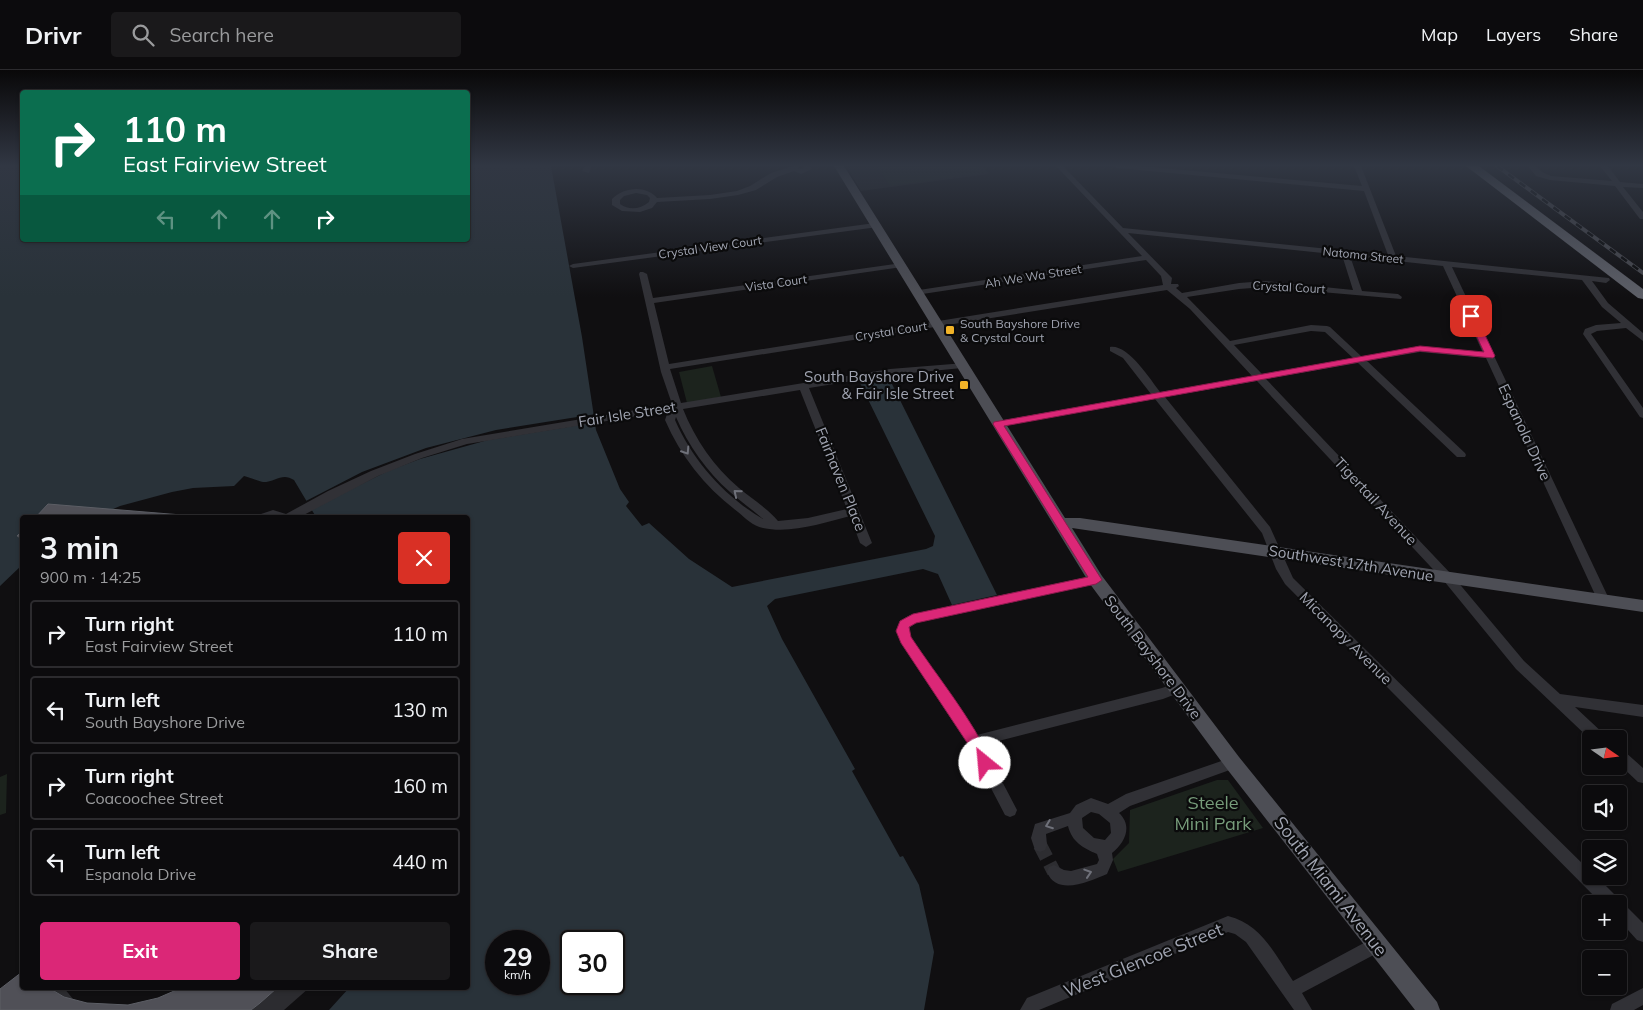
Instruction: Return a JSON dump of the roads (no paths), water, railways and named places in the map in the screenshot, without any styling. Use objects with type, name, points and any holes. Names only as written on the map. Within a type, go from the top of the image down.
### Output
[{"type":"highway","points":[[1530,210],[1643,295]]},
{"type":"highway","points":[[1544,210],[1643,284]]},
{"type":"highway","points":[[1620,278],[1643,284]]},
{"type":"main road","name":"South Bayshore Drive","points":[[866,210],[1096,580],[1233,763]]},
{"type":"main road","name":"Southwest 17th Avenue","points":[[1060,523],[1080,523],[1643,606]]},
{"type":"main road","name":"South Miami Avenue","points":[[1233,763],[1429,1010]]},
{"type":"street","name":"Tigertail Avenue","points":[[1101,210],[1448,578],[1504,648],[1590,730]]},
{"type":"street","points":[[1374,210],[1393,258]]},
{"type":"street","name":"Crystal View Court","points":[[574,266],[875,224]]},
{"type":"street","name":"Natoma Street","points":[[1120,230],[1606,280]]},
{"type":"street","points":[[1345,253],[1358,292]]},
{"type":"street","name":"Ah We Wa Street","points":[[919,293],[1146,258]]},
{"type":"street","name":"Espanola Drive","points":[[1446,264],[1604,600]]},
{"type":"street","name":"Vista Court","points":[[650,301],[902,265]]},
{"type":"street","points":[[643,274],[675,407],[670,420],[685,450],[704,476],[730,501],[762,524],[791,524],[854,511]]},
{"type":"street","points":[[1585,278],[1605,305],[1643,338]]},
{"type":"street","name":"Crystal Court","points":[[1183,295],[1265,284],[1398,297]]},
{"type":"street","name":"Crystal Court","points":[[666,367],[1172,286]]},
{"type":"street","points":[[1628,325],[1590,329],[1587,334],[1643,415]]},
{"type":"street","points":[[1228,344],[1321,327],[1331,332],[1461,455]]},
{"type":"street","name":"Micanopy Avenue","points":[[1113,349],[1126,356],[1274,541],[1281,568],[1288,581],[1604,895]]},
{"type":"street","points":[[998,424],[1420,349],[1490,356]]},
{"type":"street","name":"Fair Isle Street","points":[[292,515],[368,474],[432,451],[497,435],[897,371],[962,365]]},
{"type":"street","name":"Fairhaven Place","points":[[803,386],[866,543]]},
{"type":"street","points":[[1630,396],[1643,396]]},
{"type":"street","points":[[1010,810],[974,742],[905,639],[903,626],[913,619],[1096,580]]},
{"type":"street","points":[[974,742],[1176,688]]},
{"type":"street","points":[[1556,699],[1643,711]]},
{"type":"street","points":[[1109,811],[1126,801],[1233,763]]},
{"type":"street","points":[[1628,763],[1643,777]]},
{"type":"street","points":[[1091,805],[1109,811],[1119,826],[1119,836],[1113,844],[1103,848],[1092,846],[1082,839],[1076,829],[1074,819],[1080,810],[1091,805]]},
{"type":"street","points":[[1040,845],[1038,838],[1040,829],[1064,820],[1074,819]]},
{"type":"street","points":[[1054,872],[1061,878],[1071,879],[1102,869],[1106,860],[1103,848]]},
{"type":"street","points":[[1627,917],[1643,934]]},
{"type":"street","name":"West Glencoe Street","points":[[1028,1010],[1033,1004],[1224,924],[1239,927],[1252,936],[1304,1010]]},
{"type":"street","points":[[1290,991],[1378,944]]},
{"type":"street","points":[[1618,1010],[1643,996]]},
{"type":"tunnel","points":[[1040,845],[1054,872]]},
{"type":"railway","points":[[1557,210],[1643,273]]},
{"type":"place","name":"South Bayshore Drive & Crystal Court","points":[[950,330]]},
{"type":"place","name":"South Bayshore Drive & Fair Isle Street","points":[[964,385]]},
{"type":"park label","name":"Steele Mini Park","points":[[1213,812]]}]
